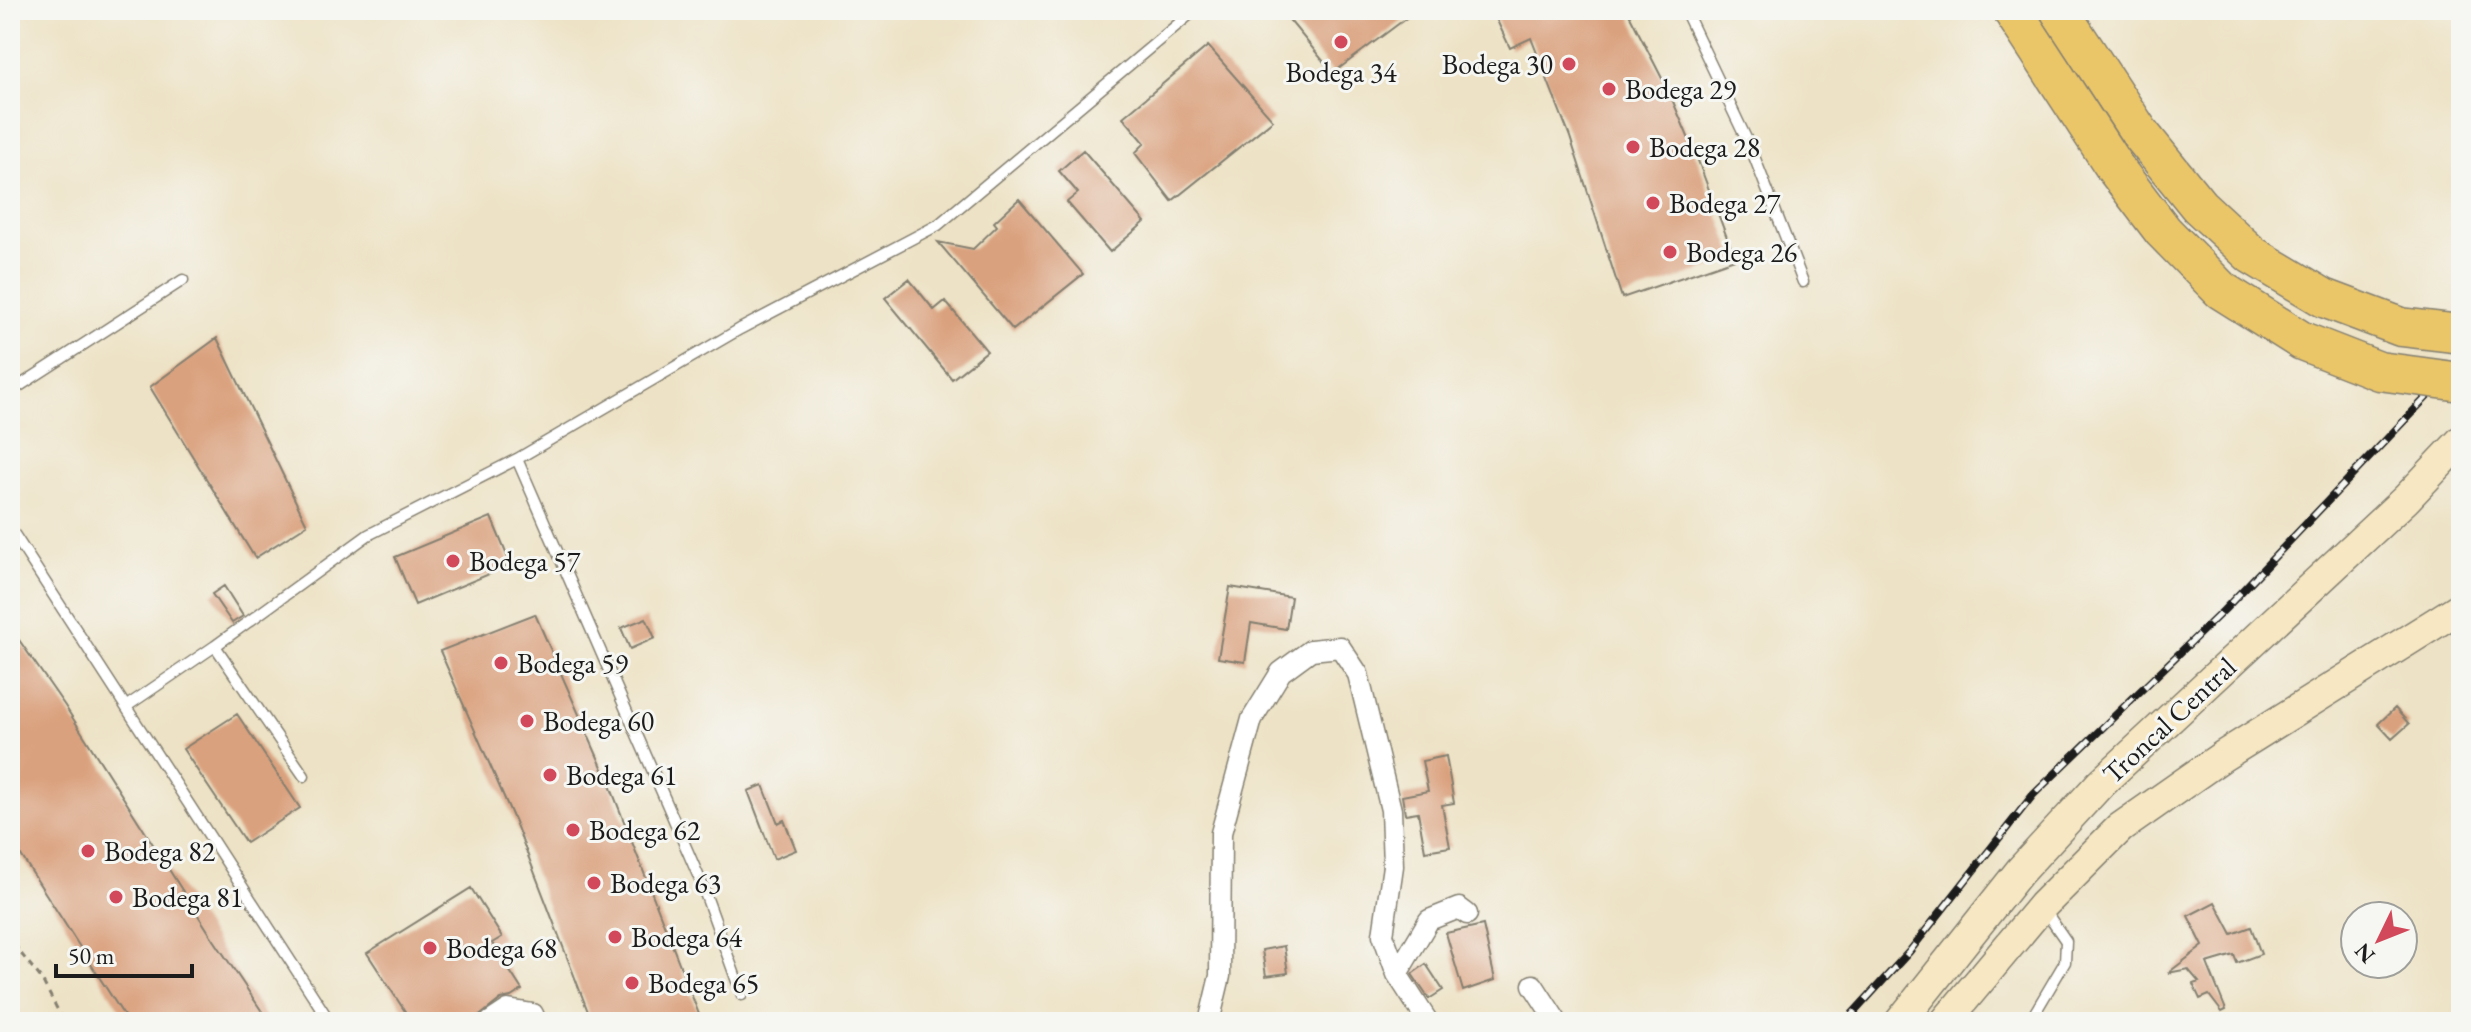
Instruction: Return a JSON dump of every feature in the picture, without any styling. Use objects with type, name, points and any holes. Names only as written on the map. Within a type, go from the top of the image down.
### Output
[{"type":"highway","points":[[2012,10],[2115,168],[2163,231],[2221,290],[2302,341],[2379,371],[2461,382]]},
{"type":"highway","points":[[2059,10],[2139,132],[2199,206],[2252,255],[2324,298],[2401,327],[2461,334]]},
{"type":"main road","name":"Troncal Central","points":[[1900,1022],[2020,871],[2101,783],[2406,499],[2461,441]]},
{"type":"main road","name":"Troncal Central","points":[[1945,1022],[2042,906],[2120,828],[2223,756],[2461,607]]},
{"type":"street","points":[[1209,1022],[1220,976],[1221,833],[1252,719],[1281,672],[1311,650],[1340,647],[1358,674],[1391,810],[1393,866],[1383,935],[1397,974],[1428,1022]]},
{"type":"street","points":[[1397,974],[1429,920],[1459,908],[1467,914]]},
{"type":"street","points":[[1533,985],[1557,1022]]},
{"type":"street","points":[[490,1022],[508,1010],[533,1014],[536,1022]]},
{"type":"lane","points":[[127,706],[368,535],[517,459],[740,329],[938,225],[1195,10]]},
{"type":"lane","points":[[1685,10],[1752,151],[1803,282]]},
{"type":"lane","points":[[10,392],[183,280]]},
{"type":"lane","points":[[517,459],[701,882],[742,995]]},
{"type":"lane","points":[[10,528],[330,1022]]},
{"type":"lane","points":[[215,646],[304,776]]},
{"type":"lane","points":[[2034,1022],[2033,1016],[2065,962],[2066,952],[2066,941],[2042,906]]},
{"type":"path","points":[[10,933],[18,950],[41,978],[64,1022]]},
{"type":"building","name":"Bodega 34","points":[[1281,10],[1417,10],[1333,73]]},
{"type":"building","points":[[1492,10],[1627,10],[1669,92],[1735,259],[1622,298],[1570,137],[1531,38],[1510,48]]},
{"type":"building","points":[[1208,46],[1273,120],[1172,201],[1135,153],[1145,143],[1123,117]]},
{"type":"building","points":[[1083,150],[1145,222],[1110,252],[1067,202],[1078,193],[1059,171]]},
{"type":"building","points":[[1019,199],[1083,274],[1013,330],[938,242],[973,249],[997,226],[994,222]]},
{"type":"building","points":[[909,279],[934,310],[945,301],[987,351],[952,379],[885,298]]},
{"type":"building","points":[[217,338],[307,525],[255,558],[150,387]]},
{"type":"building","name":"Bodega 57","points":[[491,517],[511,565],[415,605],[395,557]]},
{"type":"building","points":[[224,586],[243,616],[232,623],[212,594]]},
{"type":"building","points":[[1230,587],[1291,597],[1286,629],[1251,623],[1245,662],[1218,658]]},
{"type":"building","points":[[535,614],[609,783],[702,1022],[592,1022],[515,822],[440,651]]},
{"type":"building","points":[[646,618],[655,638],[630,649],[621,628]]},
{"type":"building","points":[[10,627],[65,706],[269,1022],[128,1022],[10,838]]},
{"type":"building","points":[[2395,708],[2409,724],[2392,739],[2378,724]]},
{"type":"building","points":[[237,714],[300,808],[246,843],[183,749]]},
{"type":"building","points":[[1446,756],[1454,803],[1442,805],[1450,847],[1425,851],[1418,812],[1405,814],[1402,796],[1428,791],[1422,761]]},
{"type":"building","points":[[763,785],[778,823],[784,820],[796,850],[774,859],[748,791]]},
{"type":"building","points":[[471,888],[502,937],[492,943],[522,990],[501,999],[472,1022],[412,1022],[367,953]]},
{"type":"building","points":[[2215,902],[2232,934],[2251,927],[2261,954],[2237,963],[2234,955],[2207,963],[2226,1010],[2222,1012],[2209,995],[2200,999],[2193,984],[2199,982],[2188,969],[2168,973],[2203,946],[2188,916]]},
{"type":"building","points":[[1483,925],[1495,980],[1463,991],[1446,933]]},
{"type":"building","points":[[1284,946],[1288,973],[1266,976],[1262,950]]},
{"type":"building","points":[[1426,964],[1443,990],[1429,999],[1412,974]]},
{"type":"railway","points":[[1845,1022],[1909,952],[2033,795],[2224,610],[2461,361]]},
{"type":"place","name":"Bodega 34","points":[[1341,42]]},
{"type":"place","name":"Bodega 30","points":[[1569,64]]},
{"type":"place","name":"Bodega 29","points":[[1609,89]]},
{"type":"place","name":"Bodega 28","points":[[1633,147]]},
{"type":"place","name":"Bodega 27","points":[[1653,203]]},
{"type":"place","name":"Bodega 26","points":[[1670,252]]},
{"type":"place","name":"Bodega 57","points":[[453,561]]},
{"type":"place","name":"Bodega 59","points":[[501,663]]},
{"type":"place","name":"Bodega 60","points":[[527,721]]},
{"type":"place","name":"Bodega 61","points":[[550,775]]},
{"type":"place","name":"Bodega 62","points":[[573,830]]},
{"type":"place","name":"Bodega 82","points":[[88,851]]},
{"type":"place","name":"Bodega 63","points":[[594,883]]},
{"type":"place","name":"Bodega 81","points":[[116,897]]},
{"type":"place","name":"Bodega 64","points":[[615,937]]},
{"type":"place","name":"Bodega 68","points":[[430,948]]},
{"type":"place","name":"Bodega 65","points":[[632,983]]}]
